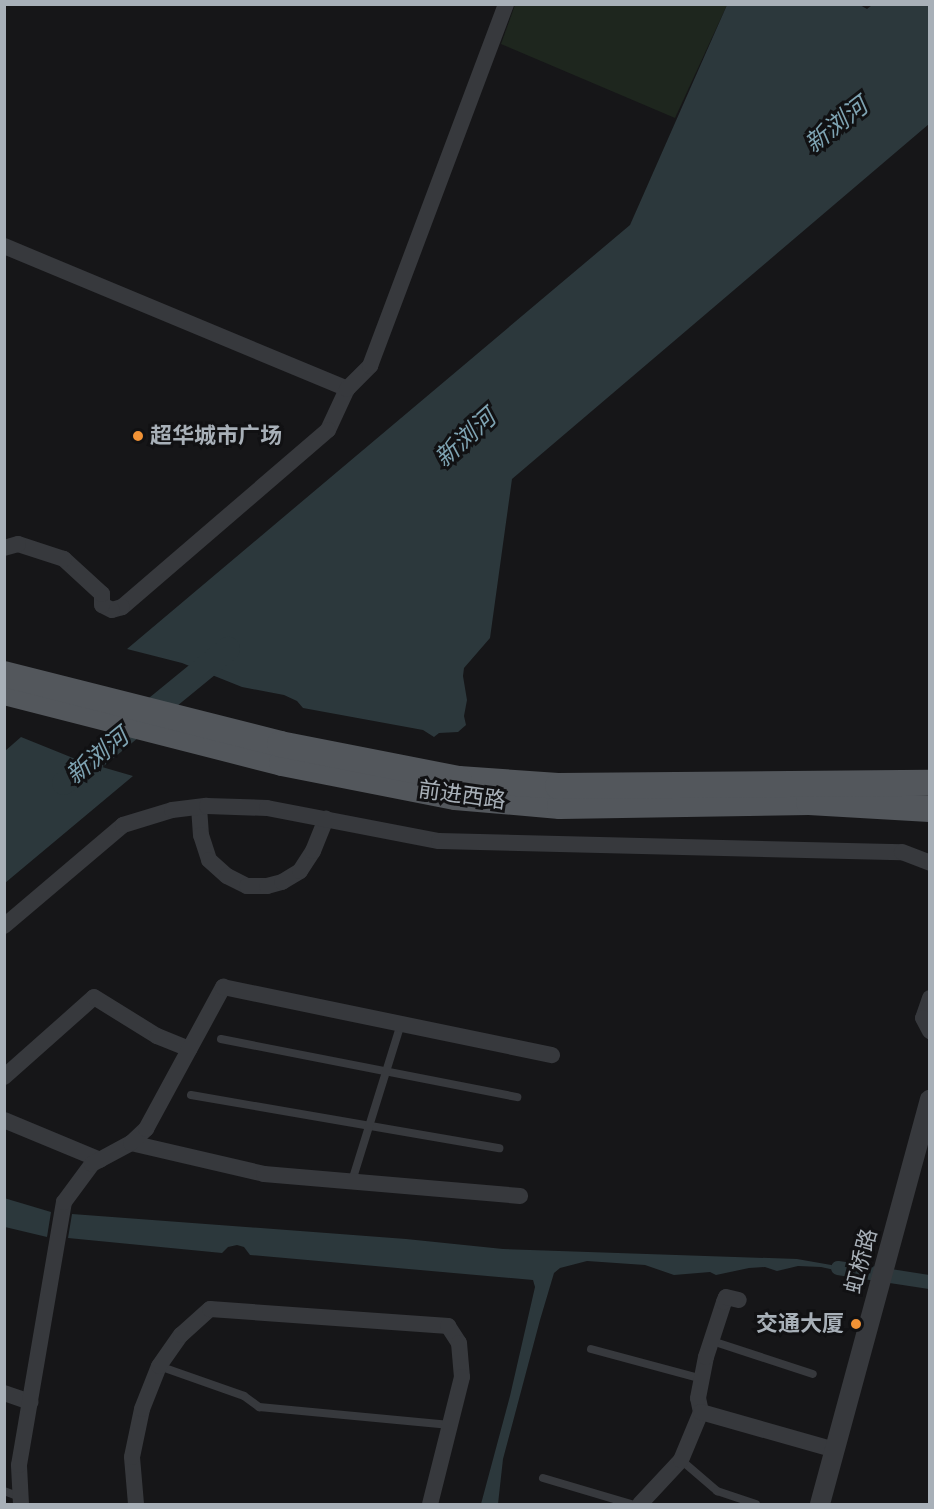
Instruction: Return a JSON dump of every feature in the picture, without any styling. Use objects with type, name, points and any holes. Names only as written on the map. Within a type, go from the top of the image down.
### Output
[{"type":"main road","name":"前进西路","points":[[4,674],[457,788],[930,783]]},
{"type":"main road","name":"前进西路","points":[[4,692],[282,763],[457,788],[561,806],[809,802],[930,809]]},
{"type":"street","points":[[4,548],[18,544],[64,559],[102,594],[102,605],[112,610],[122,607],[328,430],[347,389],[370,366],[506,4]]},
{"type":"street","points":[[4,246],[347,389]]},
{"type":"street","points":[[199,807],[201,835],[209,860],[227,876],[248,886],[267,886],[282,882],[300,871],[314,851],[326,819]]},
{"type":"street","points":[[4,926],[123,825],[172,810],[199,807],[267,808],[439,840],[902,852],[930,863]]},
{"type":"street","points":[[21,1501],[19,1465],[64,1202],[93,1164],[131,1143],[146,1129],[223,987],[552,1055]]},
{"type":"street","points":[[4,1077],[94,997],[157,1036],[189,1049]]},
{"type":"street","points":[[930,998],[923,1018],[930,1031]]},
{"type":"street","name":"虹桥路","points":[[820,1504],[930,1100]]},
{"type":"street","points":[[4,1120],[100,1160]]},
{"type":"street","points":[[131,1143],[264,1174],[520,1196]]},
{"type":"street","points":[[639,1504],[681,1460],[701,1412],[698,1398],[702,1379],[726,1297],[739,1300]]},
{"type":"street","points":[[136,1504],[132,1457],[142,1409],[159,1366],[181,1335],[210,1309],[448,1326],[459,1343],[462,1377],[430,1504]]},
{"type":"street","points":[[4,1393],[30,1402]]},
{"type":"street","points":[[701,1412],[835,1450]]},
{"type":"lane","points":[[352,1182],[401,1024]]},
{"type":"lane","points":[[221,1039],[517,1096]]},
{"type":"lane","points":[[190,1095],[499,1148]]},
{"type":"lane","points":[[712,1341],[813,1374]]},
{"type":"lane","points":[[591,1349],[702,1379]]},
{"type":"lane","points":[[159,1366],[244,1396],[258,1407],[450,1425]]},
{"type":"lane","points":[[681,1460],[717,1491],[756,1504]]},
{"type":"lane","points":[[543,1478],[631,1504]]},
{"type":"lane","points":[[4,1491],[21,1501]]},
{"type":"shaded area","points":[[515,5],[727,5],[675,118],[501,44]]},
{"type":"water","points":[[858,4],[867,9],[872,5],[929,5],[929,124],[512,479],[490,638],[464,668],[467,700],[464,716],[466,725],[458,732],[439,733],[434,737],[423,730],[303,708],[297,701],[284,695],[242,687],[182,663],[127,649],[630,225],[727,5]]},
{"type":"water","points":[[21,737],[78,760],[133,776],[5,883],[5,751]]},
{"type":"water","points":[[4,1198],[51,1212],[47,1237],[5,1227]]},
{"type":"water","points":[[72,1214],[406,1239],[503,1249],[797,1259],[854,1269],[853,1274],[821,1267],[798,1266],[777,1271],[765,1267],[716,1275],[710,1272],[674,1275],[645,1265],[587,1261],[560,1268],[554,1273],[503,1459],[498,1504],[481,1504],[510,1396],[535,1287],[533,1280],[250,1255],[244,1247],[237,1245],[228,1247],[222,1253],[68,1238]]},
{"type":"waterway","name":"新浏河","points":[[64,783],[228,649]]},
{"type":"waterway","points":[[838,1268],[930,1282]]},
{"type":"place","name":"超华城市广场","points":[[138,436]]},
{"type":"place","name":"交通大厦","points":[[856,1324]]}]
